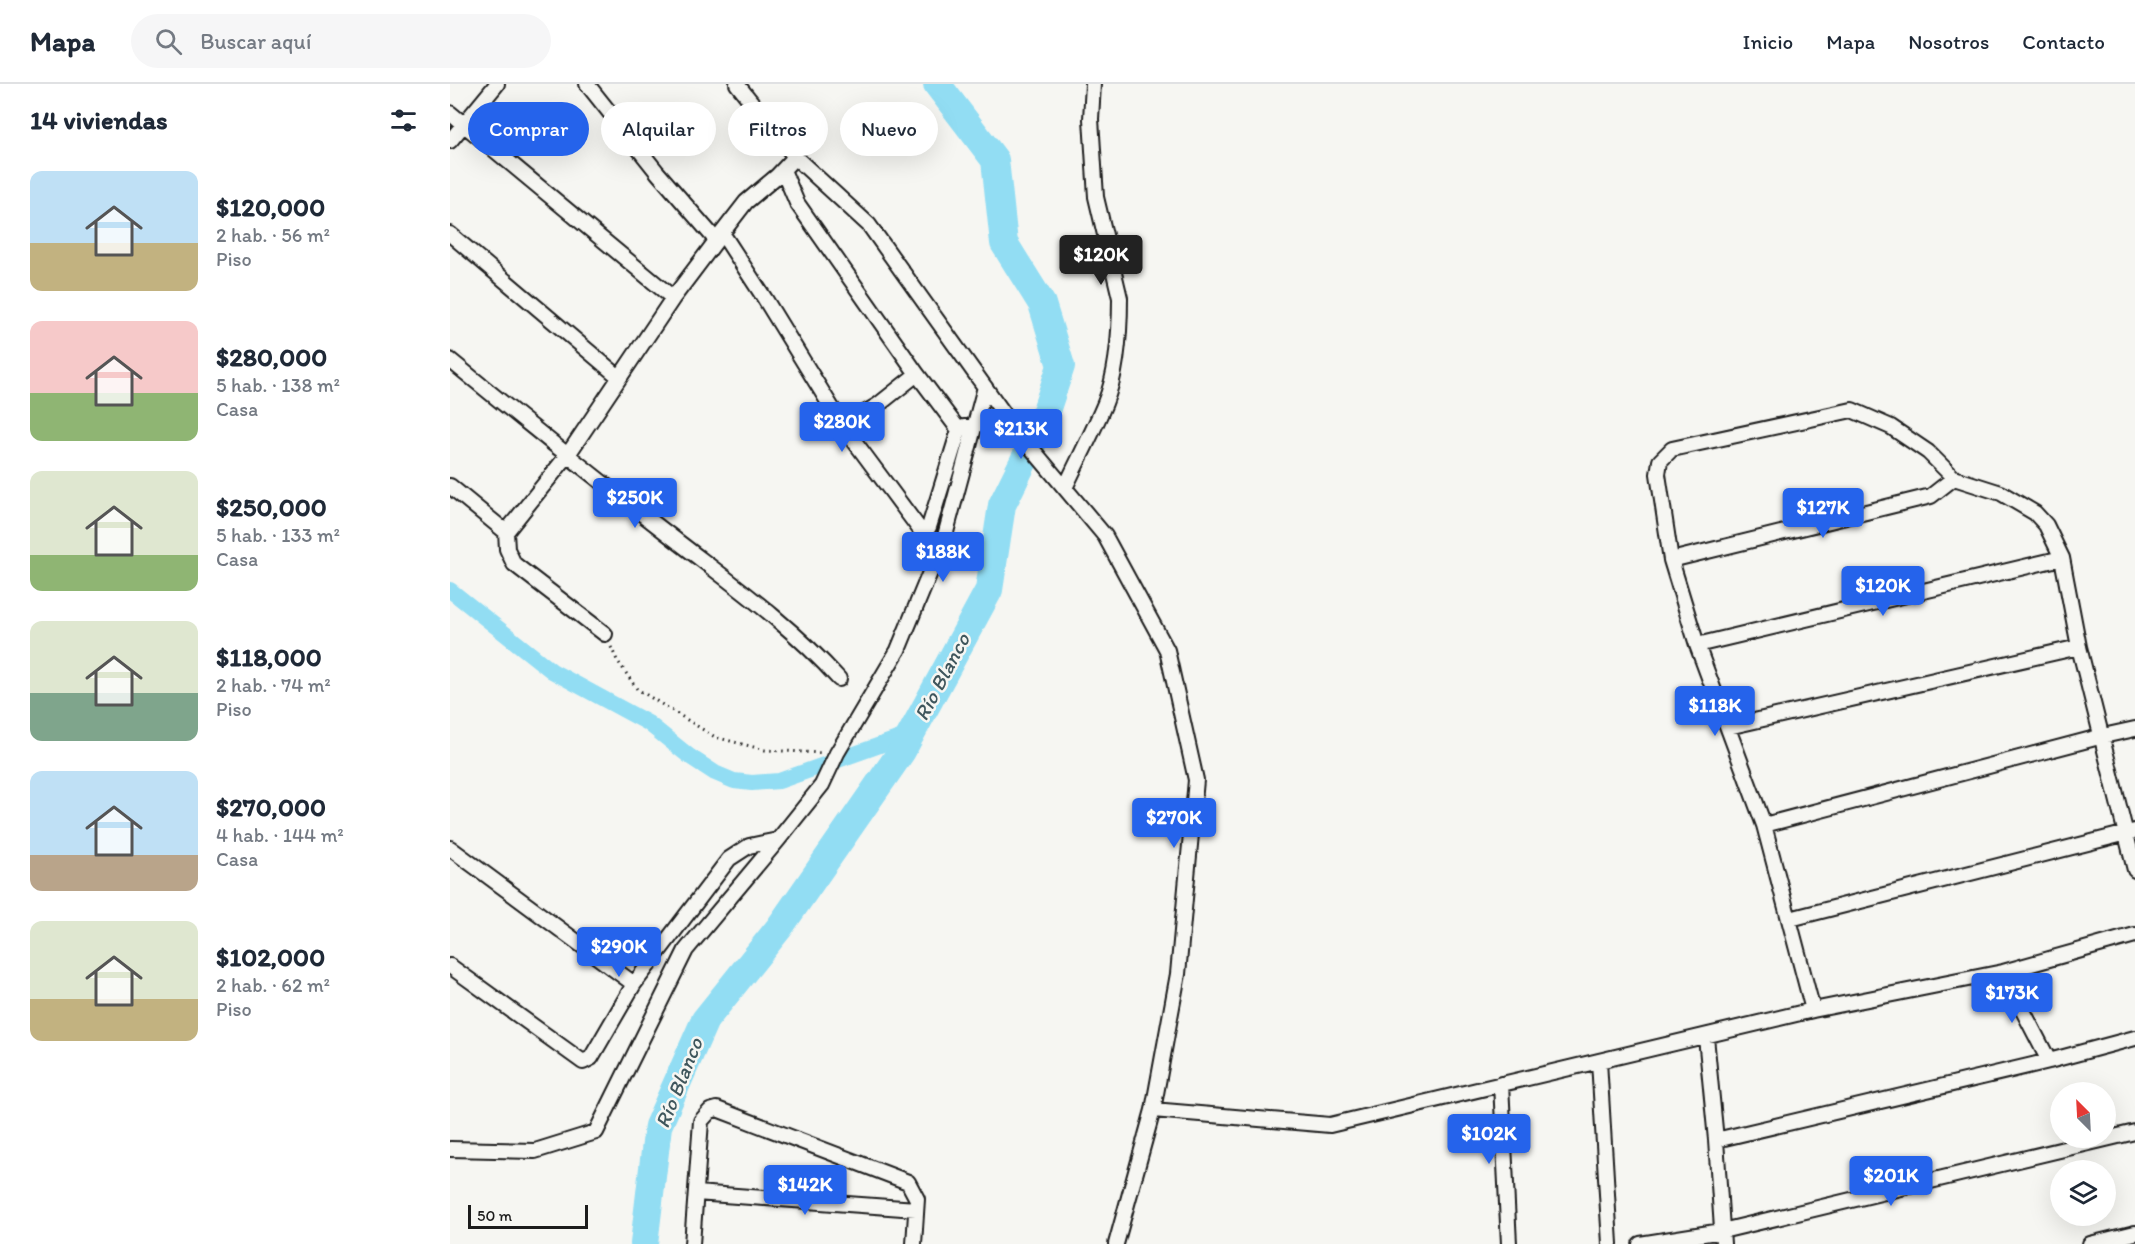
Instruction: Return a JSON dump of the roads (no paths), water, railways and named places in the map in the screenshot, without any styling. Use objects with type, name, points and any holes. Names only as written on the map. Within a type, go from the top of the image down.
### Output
[{"type":"street","points":[[450,141],[497,84]]},
{"type":"street","points":[[587,84],[657,172],[719,237],[765,298],[843,426],[921,531],[926,531],[929,526],[959,430],[964,427],[975,427]]},
{"type":"street","points":[[736,84],[795,157],[869,225],[1012,425],[1105,536],[1167,650],[1196,780],[1178,974],[1153,1110],[1116,1244]]},
{"type":"street","points":[[1065,488],[1105,402],[1114,367],[1120,312],[1120,297],[1096,197],[1091,119],[1093,84]]},
{"type":"street","points":[[450,113],[673,298]]},
{"type":"street","points":[[605,634],[514,564],[507,549],[506,532],[567,456],[673,298],[719,237],[746,202],[795,157]]},
{"type":"street","points":[[783,170],[797,203],[832,256],[959,430]]},
{"type":"street","points":[[450,234],[620,377]]},
{"type":"street","points":[[450,360],[567,456],[768,612],[817,655],[838,679]]},
{"type":"street","points":[[843,426],[878,405],[916,374]]},
{"type":"street","points":[[450,1149],[535,1151],[596,1132],[686,950],[822,784],[898,650],[945,536],[985,387]]},
{"type":"street","points":[[1813,1010],[1764,825],[1697,645],[1671,560],[1658,474],[1660,461],[1672,449],[1852,410],[1891,427],[1928,452],[1954,478],[2001,493],[2035,513],[2046,525],[2062,558],[2079,647],[2130,832],[2135,870]]},
{"type":"street","points":[[1671,560],[1931,496],[1954,478]]},
{"type":"street","points":[[450,486],[506,532]]},
{"type":"street","points":[[1697,645],[2062,558]]},
{"type":"street","points":[[1728,727],[2079,647]]},
{"type":"street","points":[[1764,825],[2135,729]]},
{"type":"street","points":[[1790,919],[2130,832]]},
{"type":"street","points":[[450,966],[583,1062],[591,1058],[634,984],[729,858],[749,846],[778,840]]},
{"type":"street","points":[[450,848],[634,984]]},
{"type":"street","points":[[1153,1110],[1330,1125],[1813,1010],[2003,972],[2135,935]]},
{"type":"street","points":[[2003,972],[2049,1061]]},
{"type":"street","points":[[1706,1036],[1723,1238]]},
{"type":"street","points":[[1716,1140],[2049,1061],[2135,1038]]},
{"type":"street","points":[[1599,1061],[1610,1244]]},
{"type":"street","points":[[1501,1084],[1509,1244]]},
{"type":"street","points":[[692,1244],[701,1121],[710,1111],[717,1109],[908,1182],[917,1199],[914,1244]]},
{"type":"street","points":[[1640,1244],[1723,1238],[2135,1132]]},
{"type":"street","points":[[696,1193],[916,1209]]},
{"type":"street","points":[[2090,1244],[2135,1233]]},
{"type":"waterway","name":"Río Blanco","points":[[644,1244],[658,1126],[705,1020],[779,928],[902,751],[989,590],[1002,505],[1041,426],[1061,366],[1042,304],[1004,243],[995,160],[937,84]]},
{"type":"waterway","points":[[450,590],[552,671],[648,723],[689,756],[715,773],[734,781],[752,783],[779,781],[911,734]]}]
